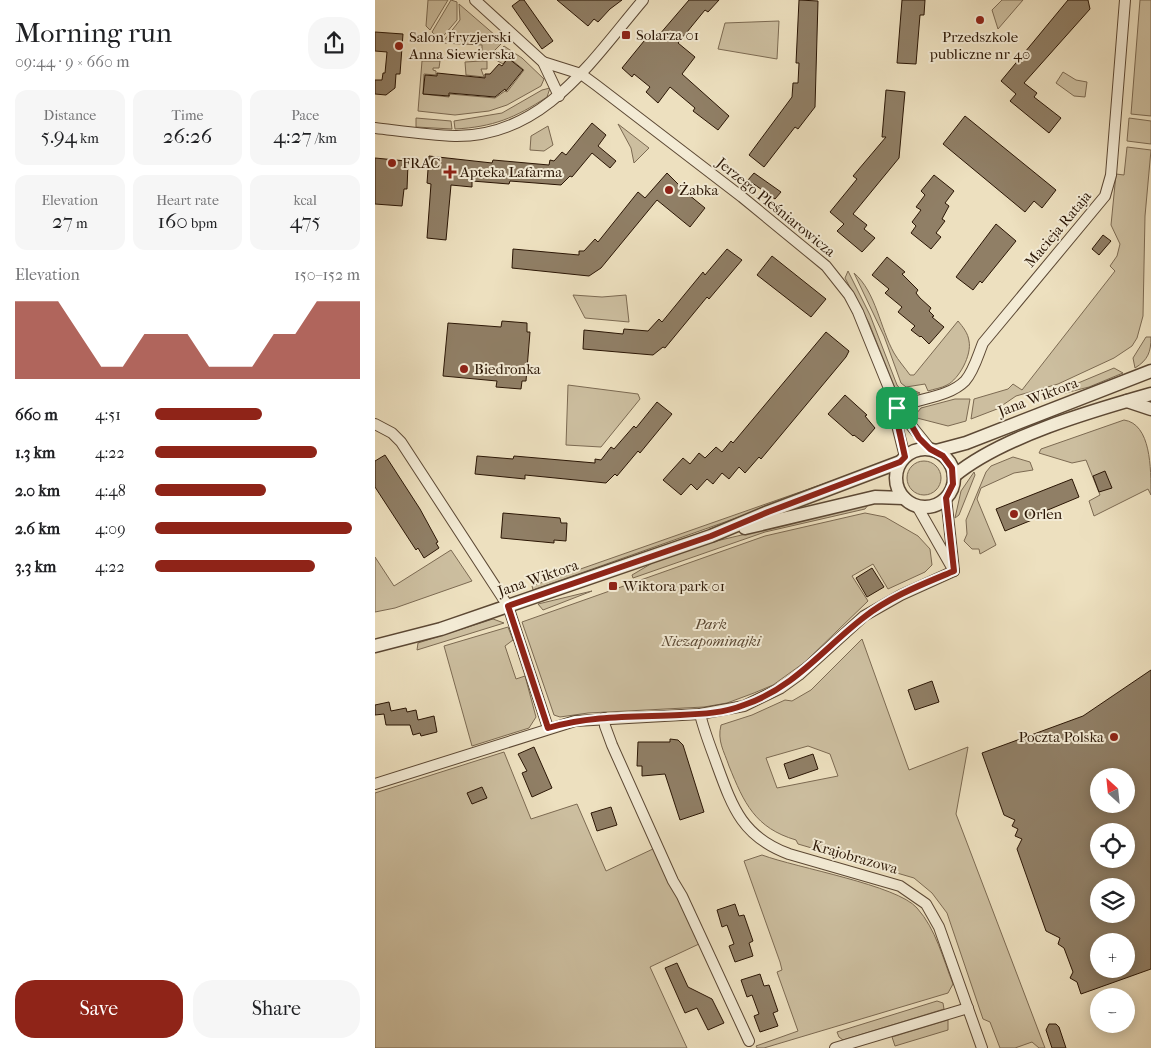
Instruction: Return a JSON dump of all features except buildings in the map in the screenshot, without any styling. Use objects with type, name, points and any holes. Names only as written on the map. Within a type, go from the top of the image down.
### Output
[{"type":"street","points":[[475,0],[543,62],[559,96]]},
{"type":"street","points":[[375,128],[456,136],[492,132],[525,119],[559,96],[581,74],[643,0]]},
{"type":"street","name":"Macieja Rataja","points":[[897,408],[911,401],[947,392],[964,381],[974,367],[983,343],[1105,196],[1111,175],[1125,0]]},
{"type":"street","name":"Jerzego Pleśniarowicza","points":[[543,62],[581,74],[742,197],[826,266],[849,295],[859,312],[897,408],[933,450]]},
{"type":"street","name":"Jana Wiktora","points":[[933,450],[952,448],[1151,371]]},
{"type":"street","points":[[954,476],[993,450],[1040,430],[1151,394]]},
{"type":"street","points":[[1127,401],[1151,409]]},
{"type":"street","name":"Jerzego Pleśniarowicza","points":[[897,408],[903,460]]},
{"type":"street","points":[[375,424],[392,433],[401,442],[508,606],[548,728]]},
{"type":"street","points":[[917,506],[933,506],[946,498],[953,484],[954,476],[948,461],[933,450],[916,450],[903,460],[896,477],[897,485],[904,498],[917,506],[954,571]]},
{"type":"street","name":"Jana Wiktora","points":[[375,646],[441,629],[711,536],[903,460]]},
{"type":"street","name":"Jana Wiktora","points":[[711,536],[875,497],[904,498]]},
{"type":"street","points":[[946,498],[954,571]]},
{"type":"street","points":[[375,784],[575,721],[700,714],[744,706],[781,688],[799,675],[864,616],[901,595],[954,571]]},
{"type":"street","name":"Krajobrazowa","points":[[700,714],[730,802],[755,836],[777,849],[900,886],[917,896],[933,914],[982,1048]]},
{"type":"street","points":[[604,718],[605,726],[613,745],[673,881],[683,896],[749,1041]]},
{"type":"street","points":[[835,1048],[968,1008]]},
{"type":"green space","points":[[428,0],[448,0],[430,30],[426,26]]},
{"type":"green space","points":[[451,0],[457,2],[457,20],[440,40],[432,32]]},
{"type":"green space","points":[[1002,0],[1023,0],[998,29],[992,10]]},
{"type":"green space","points":[[1140,0],[1151,0],[1151,116],[1131,114]]},
{"type":"green space","points":[[459,4],[503,42],[487,58],[482,58],[482,45],[442,43],[460,20]]},
{"type":"green space","points":[[779,21],[777,59],[718,49],[725,23]]},
{"type":"green space","points":[[504,46],[522,58],[544,79],[541,86],[507,105],[489,111],[455,115],[418,111],[422,61],[440,61],[439,68],[433,68],[436,71],[436,75],[424,74],[423,94],[449,97],[450,94],[495,98],[505,91],[507,92],[524,70],[508,57],[503,64],[496,60],[496,56]]},
{"type":"green space","points":[[487,61],[487,69],[481,69],[484,77],[466,75],[465,62]]},
{"type":"green space","points":[[1063,72],[1076,80],[1087,82],[1085,97],[1074,96],[1056,83]]},
{"type":"green space","points":[[550,88],[547,97],[514,116],[492,124],[455,129],[454,121],[502,113],[542,90]]},
{"type":"green space","points":[[416,118],[451,121],[452,129],[416,127]]},
{"type":"green space","points":[[1129,118],[1151,121],[1151,144],[1127,141]]},
{"type":"green space","points":[[618,124],[649,148],[634,163],[631,148]]},
{"type":"green space","points":[[548,126],[553,145],[544,151],[530,150],[531,136]]},
{"type":"green space","points":[[1127,147],[1151,150],[1145,216],[1143,316],[1137,338],[1132,346],[1114,358],[1058,384],[1016,396],[997,409],[971,419],[974,399],[1008,389],[1013,384],[1022,390],[1115,271],[1110,266],[1117,256],[1120,244],[1111,225],[1116,174],[1124,175]]},
{"type":"green space","points":[[848,271],[870,315],[897,385],[902,391],[920,393],[904,395],[895,388],[869,323],[845,278]]},
{"type":"green space","points":[[854,273],[868,290],[889,343],[910,375],[914,375],[958,321],[968,335],[969,353],[964,366],[952,382],[943,387],[928,391],[925,384],[906,387],[901,383],[884,336]]},
{"type":"green space","points":[[573,295],[602,297],[626,295],[629,322],[585,318]]},
{"type":"green space","points":[[1146,337],[1151,337],[1149,351],[1146,359],[1135,368],[1133,358]]},
{"type":"green space","points":[[1114,368],[1123,373],[1089,387],[1061,394],[1059,391]]},
{"type":"green space","points":[[568,385],[638,394],[640,399],[601,447],[566,445]]},
{"type":"green space","points":[[955,399],[970,399],[966,421],[948,426],[917,418],[916,414],[921,408]]},
{"type":"green space","points":[[1124,420],[1133,423],[1140,430],[1148,449],[1151,495],[1148,489],[1094,516],[1089,501],[1100,495],[1086,460],[1072,463],[1039,453],[1041,449]]},
{"type":"green space","points":[[1013,457],[1030,462],[1033,470],[1014,473],[981,488],[977,499],[996,545],[980,554],[979,549],[972,549],[964,541],[967,534],[966,520],[986,472],[991,466]]},
{"type":"green space","points":[[924,461],[931,462],[936,466],[940,471],[940,485],[936,490],[931,494],[924,495],[917,494],[912,490],[908,485],[907,478],[908,471],[912,466],[917,462]]},
{"type":"green space","points":[[860,471],[770,506],[533,590],[532,586]]},
{"type":"green space","points":[[974,472],[975,475],[959,515],[955,518],[961,491]]},
{"type":"green space","points":[[868,505],[865,509],[765,532],[633,578],[632,575],[654,562],[708,543]]},
{"type":"green space","name":"Park Niezapominajki","points":[[865,513],[885,517],[918,536],[930,549],[932,565],[925,572],[888,589],[873,564],[852,576],[868,601],[805,662],[773,685],[727,703],[704,707],[588,713],[560,717],[554,715],[522,622],[765,536]]},
{"type":"green space","points":[[451,550],[472,581],[395,608],[375,612],[375,557],[394,586]]},
{"type":"green space","points":[[592,591],[543,610],[538,604]]},
{"type":"green space","points":[[493,619],[504,623],[417,650],[418,643]]},
{"type":"green space","points":[[508,627],[513,640],[505,646],[516,679],[525,676],[536,717],[529,728],[472,746],[444,646]]},
{"type":"green space","points":[[862,639],[909,770],[968,747],[956,814],[1045,1048],[1039,1048],[1032,1042],[1015,1048],[1000,1048],[990,1022],[983,1019],[947,913],[932,893],[914,878],[798,844],[796,840],[770,829],[746,803],[722,746],[720,736],[721,725],[752,715],[785,700],[792,701],[811,690]],"holes":[[[808,746],[830,754],[838,776],[777,788],[766,758]]]},
{"type":"green space","points":[[504,752],[531,819],[577,804],[606,871],[655,848],[699,944],[650,967],[687,1048],[375,1048],[375,793]]},
{"type":"green space","points":[[762,855],[889,892],[917,908],[924,916],[934,935],[953,984],[948,993],[764,1048],[757,1048],[756,1046],[798,1031],[777,972],[782,970],[780,962],[744,861]]},
{"type":"green space","points":[[937,1001],[943,1003],[944,1009],[843,1040],[837,1032]]},
{"type":"green space","points":[[948,1020],[948,1030],[895,1046],[892,1037]]},
{"type":"place","name":"Przedszkole publiczne nr 40","points":[[980,20]]},
{"type":"place","name":"Solarza 01","points":[[626,35]]},
{"type":"place","name":"Salon Fryzjerski Anna Siewierska","points":[[399,46]]},
{"type":"place","name":"FRAC","points":[[392,163]]},
{"type":"place","name":"Apteka Lafarma","points":[[450,172]]},
{"type":"place","name":"Żabka","points":[[669,190]]},
{"type":"place","name":"Biedronka","points":[[464,369]]},
{"type":"place","name":"Orlen","points":[[1014,514]]},
{"type":"place","name":"Wiktora park 01","points":[[613,586]]},
{"type":"place","name":"Poczta Polska","points":[[1114,737]]},
{"type":"route","points":[[897,408],[906,416],[919,438],[930,449],[937,451],[943,456],[952,468],[953,484],[946,498],[953,546],[954,571],[901,595],[864,616],[799,675],[781,688],[744,706],[700,714],[588,719],[548,728],[508,606],[711,536],[768,512],[900,462],[905,457],[897,421],[897,408]]}]
